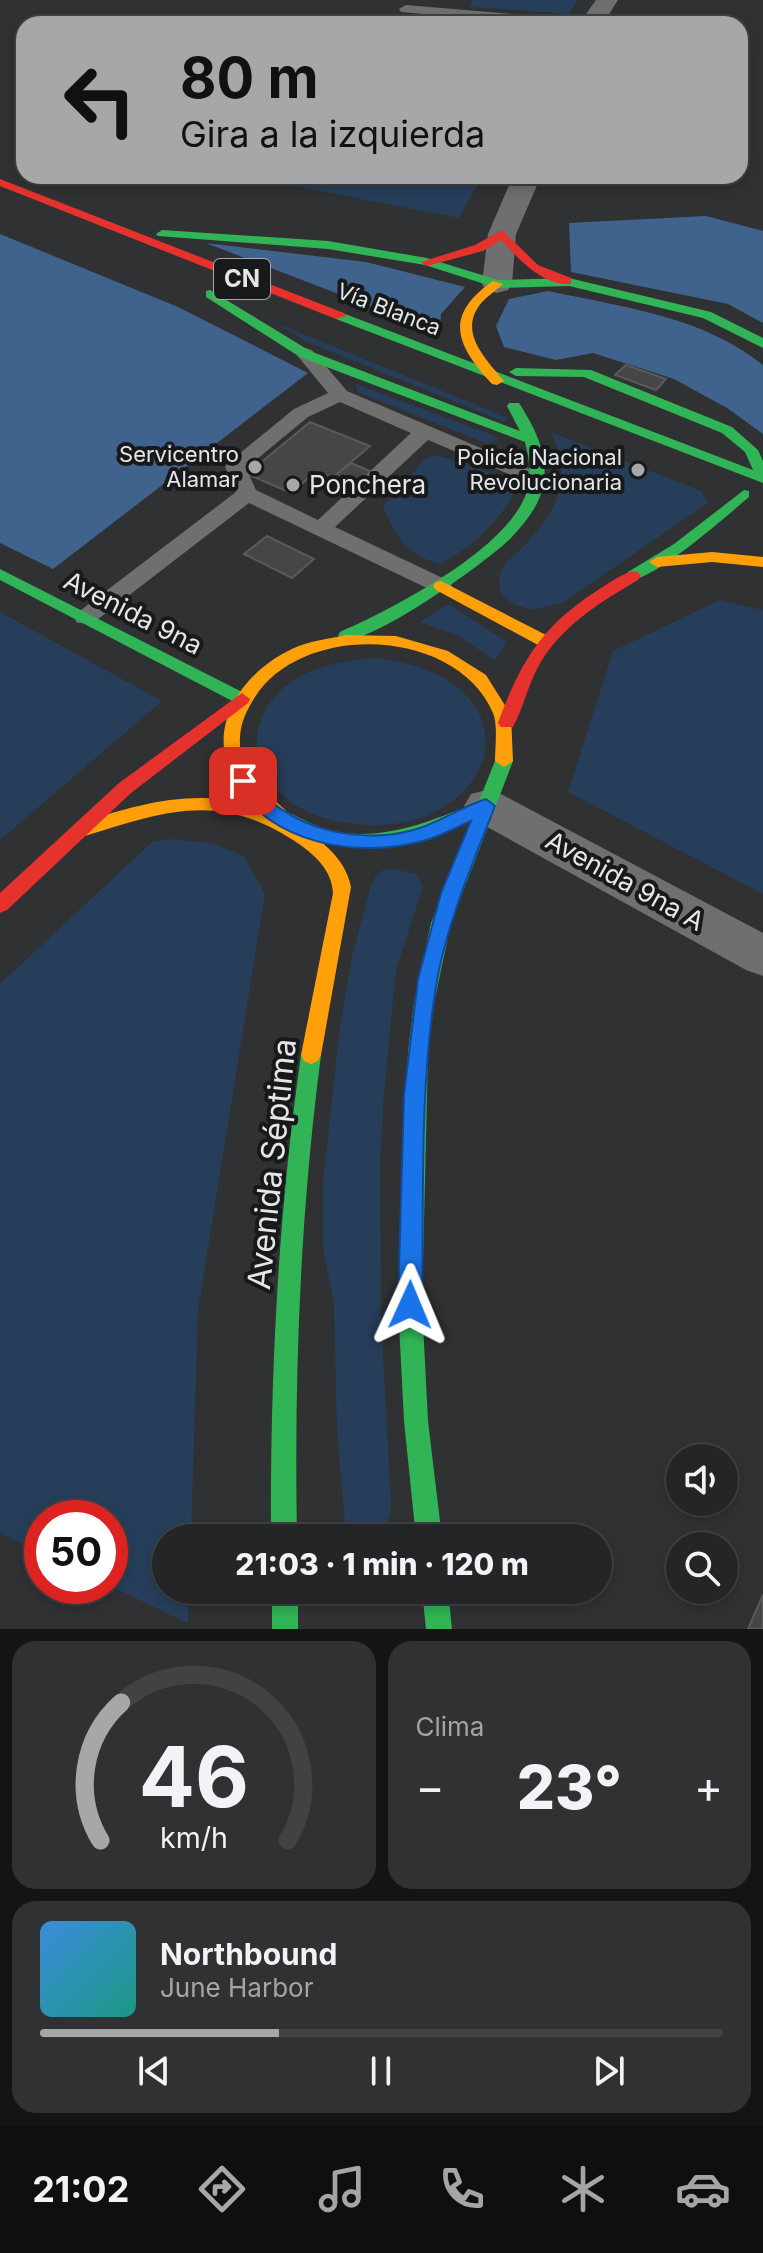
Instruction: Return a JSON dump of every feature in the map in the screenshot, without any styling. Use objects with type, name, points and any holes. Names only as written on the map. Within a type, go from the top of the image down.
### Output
[{"type":"main road","name":"Vía Blanca","points":[[0,182],[763,479]]},
{"type":"main road","points":[[116,229],[328,245],[427,262],[497,284],[569,282]]},
{"type":"main road","points":[[427,262],[479,248],[502,234],[534,268],[569,282],[707,315],[749,334],[763,344]]},
{"type":"main road","points":[[0,905],[125,788],[242,699],[267,672],[303,652],[397,614],[441,586],[471,565],[529,505],[537,479],[537,447],[503,387],[485,371],[469,342],[465,325],[472,301],[497,284]]},
{"type":"main road","name":"CN","points":[[296,326],[203,291],[305,354]]},
{"type":"main road","points":[[305,354],[534,441]]},
{"type":"main road","points":[[428,1524],[410,1305],[415,1095],[428,979],[451,893],[508,756],[507,723],[526,667],[544,641],[560,621],[657,562],[737,492],[763,479],[751,450],[727,430],[586,373],[485,371]]},
{"type":"main road","points":[[484,395],[541,416]]},
{"type":"main road","points":[[737,492],[763,502]]},
{"type":"main road","points":[[657,562],[712,557],[763,562]]},
{"type":"main road","name":"Avenida 9na","points":[[0,574],[242,699]]},
{"type":"main road","points":[[441,586],[544,641]]},
{"type":"main road","points":[[303,652],[359,640],[388,640],[430,649],[467,667],[493,693],[507,723]]},
{"type":"main road","points":[[242,699],[230,732],[233,765],[252,797],[285,822]]},
{"type":"main road","points":[[82,830],[129,810],[204,800],[243,807],[328,838],[376,842],[423,834],[486,806]]},
{"type":"main road","name":"Avenida Séptima","points":[[284,1524],[282,1469],[288,1301],[298,1158],[314,1041],[342,887],[337,868],[285,822]]},
{"type":"main road","points":[[285,1604],[285,1629]]},
{"type":"main road","points":[[436,1604],[439,1629]]},
{"type":"street","points":[[497,284],[502,234],[524,184]]},
{"type":"street","name":"Avenida 9na A","points":[[486,806],[763,956]]},
{"type":"lane","points":[[406,9],[489,16]]},
{"type":"lane","points":[[305,354],[340,395],[537,479]]},
{"type":"lane","points":[[340,395],[301,413],[235,467],[247,494],[441,586]]},
{"type":"lane","points":[[321,529],[425,431]]},
{"type":"lane","points":[[85,618],[247,494]]},
{"type":"shaded area","points":[[473,0],[578,0],[569,14],[469,7]]},
{"type":"shaded area","points":[[286,184],[478,184],[459,218]]},
{"type":"shaded area","points":[[706,216],[763,231],[763,323],[728,304],[571,272],[569,223]]},
{"type":"shaded area","points":[[0,234],[178,307],[308,373],[53,569],[0,543]]},
{"type":"shaded area","points":[[206,243],[366,262],[465,287],[441,314],[440,333]]},
{"type":"shaded area","points":[[548,291],[688,324],[739,348],[763,365],[763,434],[727,408],[674,379],[593,353],[556,360],[504,347],[496,326],[509,299]]},
{"type":"shaded area","points":[[274,322],[508,418],[505,422],[307,342]]},
{"type":"shaded area","points":[[356,384],[500,438],[488,444],[357,392]]},
{"type":"shaded area","points":[[551,432],[701,491],[708,503],[562,603],[531,610],[511,603],[501,595],[500,576],[506,563],[536,533],[558,494],[561,465]]},
{"type":"shaded area","points":[[436,455],[504,477],[514,492],[501,514],[483,534],[440,564],[420,556],[404,543],[392,527],[383,506],[426,458]]},
{"type":"shaded area","points":[[720,600],[763,610],[763,894],[568,792],[613,651]]},
{"type":"shaded area","points":[[449,604],[507,642],[495,661],[459,636],[420,622]]},
{"type":"shaded area","points":[[0,612],[162,701],[0,840]]},
{"type":"shaded area","points":[[379,658],[433,673],[468,697],[484,726],[483,758],[468,787],[438,810],[397,823],[346,823],[308,812],[284,796],[266,774],[257,750],[260,723],[279,692],[308,672],[343,662]]},
{"type":"shaded area","points":[[171,839],[213,844],[244,856],[265,894],[198,1310],[191,1524],[152,1524],[152,1604],[189,1604],[188,1623],[128,1595],[128,1500],[24,1500],[24,1544],[0,1533],[0,984],[152,842]]},
{"type":"shaded area","points":[[387,868],[417,874],[423,887],[396,970],[380,1164],[381,1315],[391,1506],[388,1524],[345,1524],[337,1431],[334,1303],[323,1249],[323,1182],[339,1034],[352,956],[377,874]]},
{"type":"building","points":[[626,365],[666,379],[656,390],[615,375]]},
{"type":"building","points":[[310,422],[370,446],[332,478],[317,471],[291,493],[247,474]]},
{"type":"building","points":[[351,463],[384,477],[367,493],[332,478]]},
{"type":"building","points":[[267,536],[314,559],[292,578],[244,554]]},
{"type":"building","points":[[763,1595],[763,1629],[748,1629]]},
{"type":"traffic: fast","points":[[162,234],[328,245],[427,262],[497,284],[569,282],[707,315],[749,334],[763,344]]},
{"type":"traffic: fast","points":[[210,294],[305,354],[534,441]]},
{"type":"traffic: fast","points":[[340,316],[763,479]]},
{"type":"traffic: fast","points":[[516,372],[586,373],[727,430],[751,450],[763,477]]},
{"type":"traffic: fast","points":[[346,636],[394,613],[453,577],[505,535],[523,514],[534,493],[537,470],[530,437],[514,406]]},
{"type":"traffic: fast","points":[[633,576],[679,547],[744,494]]},
{"type":"traffic: fast","points":[[0,574],[242,699]]},
{"type":"traffic: fast","points":[[427,1524],[416,1421],[410,1304],[418,1052],[424,1003],[441,923],[504,761]]},
{"type":"traffic: fast","points":[[283,818],[308,831],[359,841],[411,834],[486,806]]},
{"type":"traffic: fast","points":[[284,1524],[287,1296],[296,1175],[311,1055]]},
{"type":"traffic: fast","points":[[285,1604],[285,1629]]},
{"type":"traffic: fast","points":[[436,1604],[439,1629]]},
{"type":"traffic: slow","points":[[497,284],[481,295],[466,318],[469,343],[497,381]]},
{"type":"traffic: slow","points":[[657,562],[712,557],[763,562]]},
{"type":"traffic: slow","points":[[441,586],[544,641]]},
{"type":"traffic: slow","points":[[283,818],[247,786],[236,766],[231,737],[237,712],[261,675],[299,652],[346,641],[396,642],[443,655],[480,679],[503,715],[504,761]]},
{"type":"traffic: slow","points":[[82,830],[112,819],[171,805],[228,805],[284,824],[321,852],[339,874],[342,893],[311,1055]]},
{"type":"traffic: jam","points":[[0,182],[340,316]]},
{"type":"traffic: jam","points":[[427,262],[479,248],[502,234],[534,268],[567,281]]},
{"type":"traffic: jam","points":[[507,723],[528,671],[552,634],[586,605],[633,576]]},
{"type":"traffic: jam","points":[[0,905],[125,788],[242,699]]},
{"type":"place","name":"Servicentro Alamar","points":[[255,467]]},
{"type":"place","name":"Policía Nacional Revolucionaria","points":[[638,470]]},
{"type":"place","name":"Ponchera","points":[[293,485]]},
{"type":"route","points":[[243,781],[252,797],[285,822],[328,838],[376,842],[423,834],[486,806],[451,893],[428,979],[415,1095],[410,1305]]}]
